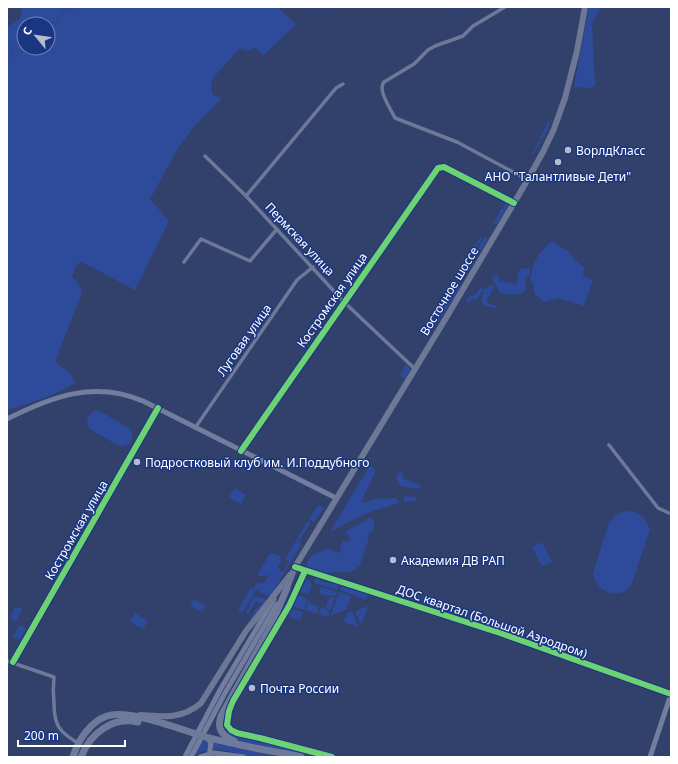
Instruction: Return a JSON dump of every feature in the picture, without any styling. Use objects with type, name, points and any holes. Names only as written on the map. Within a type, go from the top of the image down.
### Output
[{"type":"highway","points":[[245,746],[223,735],[219,727],[219,723],[226,705],[270,628],[284,586]]},
{"type":"highway","points":[[73,757],[78,743],[90,728],[108,716],[122,715],[245,746],[299,757]]},
{"type":"highway","points":[[81,757],[88,742],[94,736],[101,730],[116,723],[134,721],[190,732]]},
{"type":"main road","name":"Восточное шоссе","points":[[108,716],[119,713],[174,716],[189,712],[195,708],[201,703],[209,692],[246,631],[284,586],[528,180],[554,129],[564,100],[577,51],[585,7]]},
{"type":"street","points":[[504,7],[473,26],[463,36],[428,50],[414,64],[384,82],[381,90],[395,118],[457,142],[528,180]]},
{"type":"street","points":[[246,196],[336,88],[343,84]]},
{"type":"street","name":"Пермская улица","points":[[205,156],[246,196],[344,302],[415,369]]},
{"type":"street","name":"Костромская улица","points":[[241,450],[438,168],[444,167],[514,203]]},
{"type":"street","points":[[184,262],[201,239],[250,261],[277,229]]},
{"type":"street","name":"Луговая улица","points":[[195,428],[297,280],[313,267]]},
{"type":"street","points":[[7,419],[38,404],[70,394],[105,392],[133,396],[336,498]]},
{"type":"street","name":"Костромская улица","points":[[12,662],[158,408]]},
{"type":"street","points":[[609,445],[658,508],[671,514]]},
{"type":"street","name":"ДОС квартал (Большой Аэродром)","points":[[295,569],[500,633],[671,694]]},
{"type":"street","points":[[305,571],[289,606],[233,701],[229,711],[227,725],[231,730],[237,733],[332,757]]},
{"type":"street","points":[[191,757],[246,652],[284,586]]},
{"type":"street","points":[[185,757],[216,697],[246,652]]},
{"type":"street","points":[[7,661],[54,678],[54,713],[57,725],[62,732],[78,743]]},
{"type":"street","points":[[650,757],[671,694]]},
{"type":"street","points":[[204,736],[212,743],[210,757]]},
{"type":"street","points":[[200,757],[214,752],[244,757]]},
{"type":"shaded area","points":[[22,7],[277,7],[296,24],[263,56],[255,47],[248,51],[239,49],[213,78],[211,87],[213,95],[222,98],[193,128],[177,150],[150,199],[169,221],[135,290],[82,262],[77,264],[72,277],[79,284],[82,292],[55,362],[70,373],[75,383],[67,388],[33,402],[7,410],[7,27],[16,21],[16,56],[56,56],[56,16],[20,16]]},
{"type":"shaded area","points":[[589,7],[601,7],[592,22],[595,86],[590,88],[574,87]]},
{"type":"shaded area","points":[[549,120],[548,130],[539,142],[541,143],[531,156]]},
{"type":"shaded area","points":[[507,200],[509,204],[497,224],[494,223],[490,228]]},
{"type":"shaded area","points":[[487,233],[485,238],[488,239],[472,264],[471,260]]},
{"type":"shaded area","points":[[480,237],[482,238],[469,260],[467,259]]},
{"type":"shaded area","points":[[552,241],[569,252],[575,260],[584,267],[583,276],[593,280],[584,306],[559,298],[544,302],[534,293],[534,285],[530,281],[534,263],[539,254]]},
{"type":"shaded area","points":[[521,269],[530,269],[529,276],[525,278],[526,290],[519,294],[513,295],[499,292],[492,278],[493,276],[499,276],[499,281],[515,284],[517,283],[518,274]]},
{"type":"shaded area","points":[[492,285],[494,287],[486,302],[496,306],[495,308],[482,303],[483,291],[477,299],[472,299],[470,303],[466,302],[468,297],[475,295],[480,288],[484,289]]},
{"type":"shaded area","points":[[458,286],[460,287],[437,324],[435,323]]},
{"type":"shaded area","points":[[406,364],[410,369],[405,379],[400,376]]},
{"type":"shaded area","points":[[95,411],[100,411],[130,429],[132,432],[132,438],[129,444],[119,446],[90,429],[87,421],[90,414]]},
{"type":"shaded area","points":[[370,465],[376,470],[361,502],[362,503],[378,498],[394,498],[399,501],[399,503],[367,513],[331,531],[331,530]]},
{"type":"shaded area","points":[[399,472],[403,473],[404,479],[420,485],[420,488],[418,489],[401,486],[397,479]]},
{"type":"shaded area","points":[[235,488],[246,495],[241,504],[229,497]]},
{"type":"shaded area","points":[[405,496],[416,497],[417,501],[405,502],[403,499]]},
{"type":"shaded area","points":[[318,505],[324,508],[314,522],[309,519]]},
{"type":"shaded area","points":[[625,511],[634,512],[640,515],[646,521],[650,529],[631,586],[623,592],[613,593],[600,587],[594,579],[593,574],[609,522],[616,515]]},
{"type":"shaded area","points":[[370,518],[374,520],[374,530],[369,533],[360,565],[350,573],[323,573],[314,569],[310,570],[306,567],[309,559],[317,553],[328,548],[338,553],[341,551],[340,546],[343,541],[348,542],[350,539],[345,532]]},
{"type":"shaded area","points":[[308,521],[311,522],[296,544],[302,540],[299,548],[270,597],[256,590],[242,613],[238,611],[251,587],[253,589],[257,583],[259,584],[265,582],[269,576],[260,576],[258,574],[270,553],[280,556],[281,561],[278,568],[282,573],[289,562],[285,559]]},
{"type":"shaded area","points":[[542,542],[552,562],[542,566],[532,547]]},
{"type":"shaded area","points":[[316,577],[323,581],[339,584],[337,590],[314,583]]},
{"type":"shaded area","points":[[307,578],[312,584],[309,594],[300,592]]},
{"type":"shaded area","points":[[341,586],[368,594],[366,600],[340,590]]},
{"type":"shaded area","points":[[321,587],[337,592],[336,595],[328,596],[319,594]]},
{"type":"shaded area","points":[[339,592],[351,596],[346,610],[331,615]]},
{"type":"shaded area","points":[[298,595],[307,598],[304,610],[291,606]]},
{"type":"shaded area","points":[[254,596],[266,599],[247,624],[256,609],[263,602],[261,601],[259,603],[256,601],[248,614],[246,613]]},
{"type":"shaded area","points":[[335,597],[330,612],[326,607],[329,598]]},
{"type":"shaded area","points":[[194,599],[206,606],[202,612],[190,606]]},
{"type":"shaded area","points":[[309,599],[309,603],[319,606],[317,614],[305,610]]},
{"type":"shaded area","points":[[15,606],[22,609],[17,621],[10,618]]},
{"type":"shaded area","points":[[368,606],[361,624],[355,612]]},
{"type":"shaded area","points":[[321,607],[325,608],[330,614],[328,617],[319,614]]},
{"type":"shaded area","points":[[290,608],[303,612],[300,620],[294,619],[287,614]]},
{"type":"shaded area","points":[[352,611],[358,627],[344,622],[347,613]]},
{"type":"shaded area","points":[[135,613],[148,621],[143,629],[130,622]]},
{"type":"shaded area","points":[[19,625],[26,628],[20,640],[13,637]]},
{"type":"shaded area","points":[[222,728],[226,728],[236,735],[259,739],[325,757],[316,757],[240,741],[229,735]]},
{"type":"shaded area","points":[[202,740],[208,743],[209,749],[198,753],[193,757]]},
{"type":"shaded area","points":[[214,743],[274,757],[254,758],[233,752],[213,749]]},
{"type":"waterway","points":[[56,23],[64,10],[74,10],[77,7]]},
{"type":"waterway","points":[[308,7],[313,18],[319,19],[326,14],[337,17],[338,20],[343,22],[343,27],[349,24],[350,28],[347,32],[355,37],[363,38],[380,33],[387,40],[394,41],[418,31],[426,24],[449,16],[457,15],[472,7]]},
{"type":"waterway","points":[[401,118],[400,116],[404,107],[431,98],[455,79],[484,64],[491,53],[501,47],[503,42],[504,26],[515,7]]},
{"type":"waterway","points":[[7,60],[8,61],[11,57],[12,49],[16,46]]},
{"type":"waterway","points":[[163,403],[171,400],[189,404],[191,403],[237,351],[257,332],[262,325],[264,318],[272,309],[273,299],[286,277],[296,275],[318,261],[332,257],[345,244],[366,193],[382,172],[389,156],[402,139],[403,130],[401,122]]},
{"type":"cycle path","points":[[241,451],[438,168],[444,167],[514,203]]},
{"type":"cycle path","points":[[13,662],[158,408]]},
{"type":"cycle path","points":[[295,567],[500,633],[671,694]]},
{"type":"cycle path","points":[[305,571],[289,606],[233,701],[229,711],[227,725],[231,730],[237,733],[332,757]]},
{"type":"place","name":"ВорлдКласс","points":[[568,150]]},
{"type":"place","name":"АНО \"Талантливые Дети\"","points":[[558,162]]},
{"type":"place","name":"Подростковый клуб им. И.Поддубного","points":[[137,462]]},
{"type":"place","name":"Академия ДВ РАП","points":[[393,560]]},
{"type":"place","name":"Почта России","points":[[252,688]]}]
